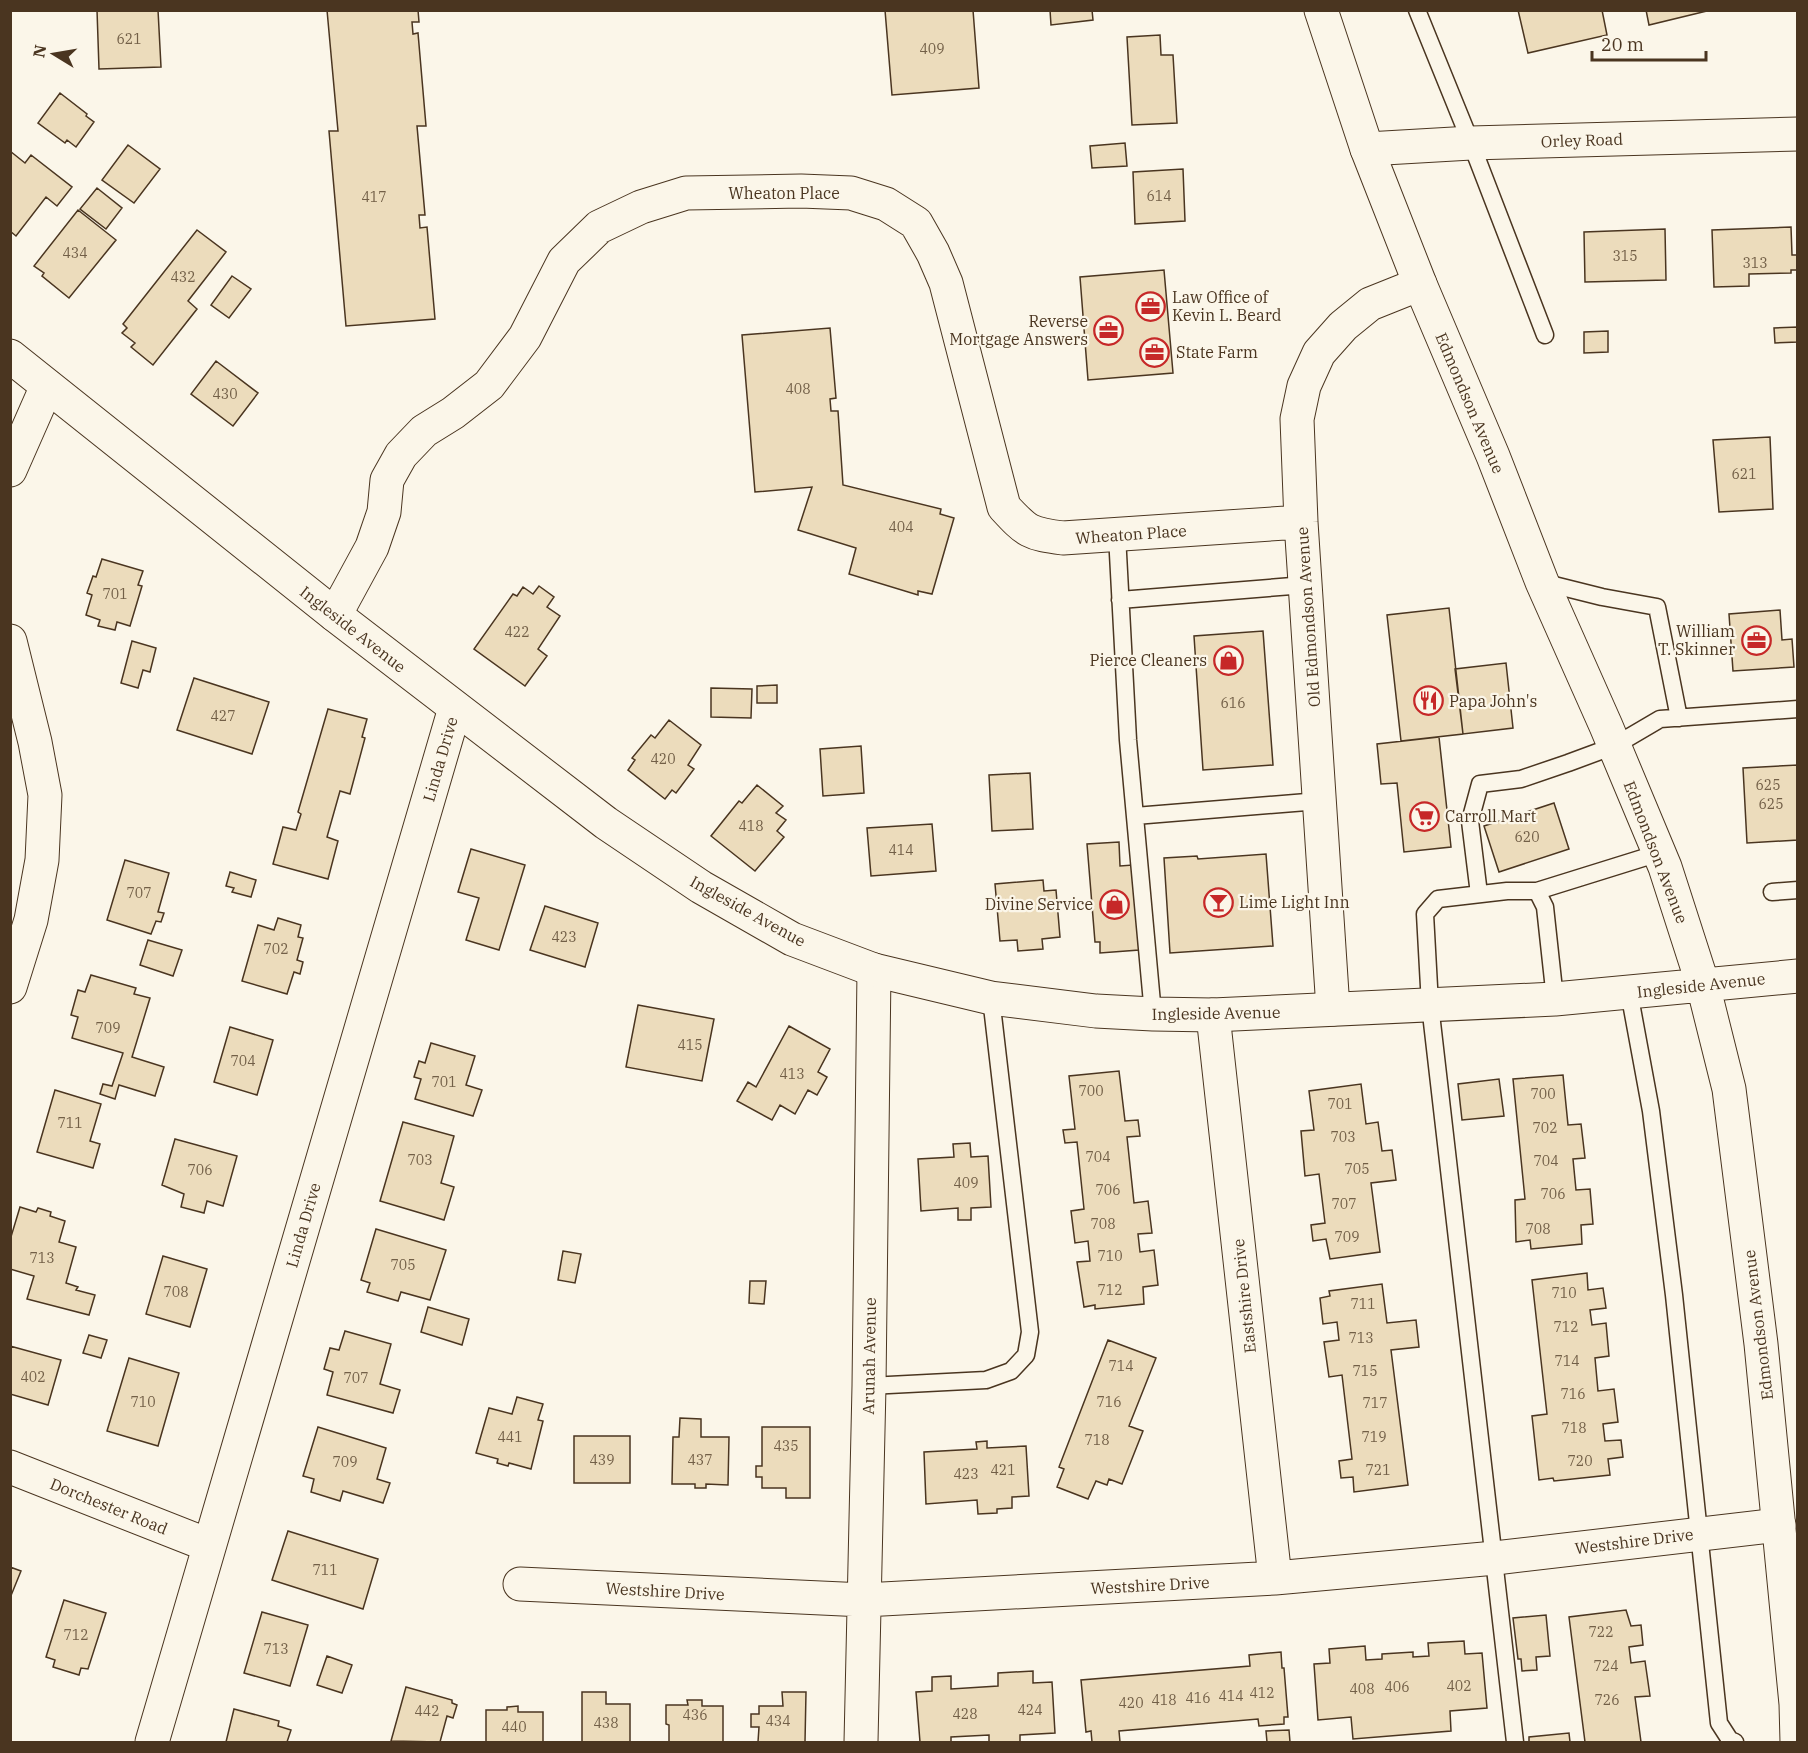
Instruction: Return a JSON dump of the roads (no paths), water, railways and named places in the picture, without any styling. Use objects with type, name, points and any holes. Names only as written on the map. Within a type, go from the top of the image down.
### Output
[{"type":"street","name":"Edmondson Avenue","points":[[1321,10],[1367,148],[1420,284],[1493,456],[1542,582],[1659,853],[1703,985],[1729,1089],[1761,1344],[1796,1704],[1797,1743]]},
{"type":"street","name":"Orley Road","points":[[1367,148],[1797,134]]},
{"type":"street","name":"Wheaton Place","points":[[335,615],[372,547],[384,512],[387,480],[401,455],[424,431],[453,413],[489,385],[525,337],[564,261],[599,227],[640,207],[686,193],[801,191],[851,193],[886,204],[916,224],[933,253],[946,283],[1004,507],[1019,523],[1035,534],[1063,538],[1301,522]]},
{"type":"street","name":"Old Edmondson Avenue","points":[[1333,1009],[1301,522],[1297,419],[1304,386],[1319,353],[1343,326],[1370,304],[1420,284]]},
{"type":"street","name":"Ingleside Avenue","points":[[10,356],[335,615],[606,823],[701,887],[792,939],[874,970],[991,998],[1096,1011],[1214,1015],[1555,999],[1797,976]]},
{"type":"street","points":[[10,470],[47,386]]},
{"type":"street","points":[[10,641],[35,742],[45,795],[42,860],[32,920],[10,987]]},
{"type":"street","name":"Linda Drive","points":[[152,1743],[208,1545],[455,708]]},
{"type":"street","name":"Arunah Avenue","points":[[861,1743],[869,1386],[874,970]]},
{"type":"street","name":"Eastshire Drive","points":[[1214,1015],[1275,1578]]},
{"type":"street","name":"Dorchester Road","points":[[10,1467],[208,1545]]},
{"type":"street","name":"Westshire Drive","points":[[520,1584],[864,1600],[1275,1578],[1495,1558],[1779,1525]]},
{"type":"lane","points":[[1417,10],[1545,335]]},
{"type":"lane","points":[[1117,535],[1128,740],[1153,1014]]},
{"type":"lane","points":[[1542,582],[1602,597],[1657,607],[1679,718]]},
{"type":"lane","points":[[1120,600],[1305,585]]},
{"type":"lane","points":[[1479,894],[1470,821],[1480,784],[1521,778],[1614,746],[1660,719],[1797,709]]},
{"type":"lane","points":[[1135,816],[1319,801]]},
{"type":"lane","points":[[1515,1743],[1430,1005],[1425,914],[1438,899],[1537,891],[1659,853]]},
{"type":"lane","points":[[1772,892],[1797,890]]},
{"type":"lane","points":[[1537,891],[1545,908],[1555,999]]},
{"type":"lane","points":[[1629,992],[1651,1111],[1666,1226],[1719,1723],[1730,1740],[1735,1743]]},
{"type":"lane","points":[[869,1386],[986,1380],[1011,1371],[1026,1355],[1030,1332],[991,998]]},
{"type":"place","name":"Law Office of Kevin L. Beard","points":[[1151,306]]},
{"type":"place","name":"Reverse Mortgage Answers","points":[[1109,330]]},
{"type":"place","name":"State Farm","points":[[1155,352]]},
{"type":"place","name":"William T. Skinner","points":[[1756,640]]},
{"type":"place","name":"Pierce Cleaners","points":[[1228,660]]},
{"type":"place","name":"Papa John's","points":[[1428,701]]},
{"type":"place","name":"Carroll Mart","points":[[1424,816]]},
{"type":"place","name":"Lime Light Inn","points":[[1218,902]]},
{"type":"place","name":"Divine Service","points":[[1114,904]]}]
